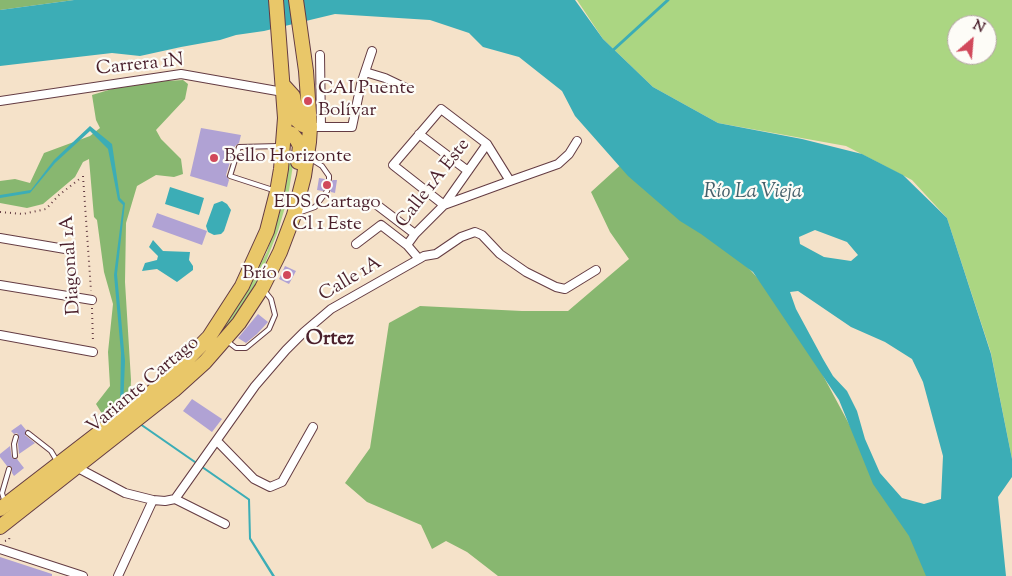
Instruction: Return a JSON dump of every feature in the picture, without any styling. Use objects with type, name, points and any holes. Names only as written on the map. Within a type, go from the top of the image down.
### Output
[{"type":"highway","name":"Variante Cartago","points":[[137,411],[195,352],[221,321],[242,286],[260,250],[277,192],[284,138],[276,0]]},
{"type":"highway","name":"Variante Cartago","points":[[3,507],[59,463],[187,379],[226,340],[262,288],[280,252],[294,215],[315,127],[296,0]]},
{"type":"highway","points":[[282,84],[293,96],[297,120],[302,125],[315,127]]},
{"type":"highway","points":[[284,138],[295,137],[300,146],[298,164],[304,176]]},
{"type":"highway","name":"Variante Cartago","points":[[0,527],[76,467],[124,421]]},
{"type":"street","points":[[320,55],[315,127],[352,127],[372,51]]},
{"type":"street","points":[[365,72],[385,78],[408,89]]},
{"type":"street","name":"Carrera 1N","points":[[0,101],[181,74],[282,84]]},
{"type":"street","points":[[510,181],[487,144],[441,109],[393,166],[444,205],[558,164],[569,154],[577,142]]},
{"type":"street","points":[[419,134],[468,171]]},
{"type":"street","name":"Calle 1A Este","points":[[407,245],[444,205],[487,144]]},
{"type":"street","points":[[377,205],[416,234]]},
{"type":"street","points":[[356,244],[381,225],[407,245],[419,259]]},
{"type":"street","name":"Calle 1A","points":[[176,499],[256,386],[304,332],[337,305],[424,256],[436,254],[461,237],[475,232],[482,235],[500,254],[526,272],[556,287],[565,289],[596,270]]},
{"type":"street","name":"Diagonal 1A","points":[[0,238],[71,250]]},
{"type":"street","points":[[0,285],[92,300]]},
{"type":"street","points":[[0,335],[93,352]]},
{"type":"street","points":[[218,442],[254,479],[270,487],[282,482],[313,427]]},
{"type":"street","points":[[76,467],[125,493],[153,500],[176,499],[226,524]]},
{"type":"street","points":[[118,576],[153,500]]},
{"type":"street","points":[[0,549],[83,576]]},
{"type":"lane","points":[[277,192],[230,176],[239,147],[284,138]]},
{"type":"lane","points":[[307,156],[322,166],[329,179]]},
{"type":"lane","points":[[294,215],[316,207],[327,191]]},
{"type":"lane","points":[[226,340],[236,348],[246,348],[269,329],[275,315],[271,299],[262,288]]},
{"type":"lane","points":[[28,433],[51,451],[59,463]]},
{"type":"lane","points":[[15,456],[14,444],[16,437]]},
{"type":"lane","points":[[3,507],[2,493],[9,469]]},
{"type":"path","name":"Diagonal 1A","points":[[0,212],[23,214],[46,209],[59,195],[83,176],[92,300],[93,352]]},
{"type":"green space","points":[[0,0],[74,0],[0,10]]},
{"type":"green space","points":[[577,0],[1012,0],[1012,459],[991,353],[947,218],[912,180],[846,146],[718,123],[653,87],[603,39]]},
{"type":"green space","points":[[183,80],[188,84],[185,99],[156,130],[161,139],[181,159],[183,174],[174,177],[156,175],[137,186],[126,223],[125,282],[131,380],[130,400],[110,409],[104,417],[96,404],[110,386],[108,352],[113,304],[104,272],[97,220],[94,217],[89,159],[83,162],[75,177],[43,204],[27,208],[0,203],[0,181],[15,179],[30,183],[44,153],[90,136],[100,128],[96,120],[92,95],[150,82]]},
{"type":"green space","points":[[293,152],[288,197],[278,231],[260,276],[224,331],[193,366],[0,519],[0,517],[161,391],[214,340],[240,302],[267,252],[274,229],[288,153]]},
{"type":"green space","points":[[625,161],[725,242],[790,314],[878,478],[936,576],[498,576],[467,552],[446,541],[432,549],[421,525],[367,502],[345,483],[370,448],[389,323],[420,306],[522,311],[568,311],[629,259],[610,232],[591,192]]},
{"type":"water","name":"Río La Vieja","points":[[74,0],[575,0],[603,39],[653,87],[718,123],[802,139],[862,154],[903,175],[947,218],[991,354],[1012,459],[1012,477],[998,497],[1006,576],[926,576],[909,536],[873,484],[839,400],[753,272],[680,221],[628,176],[575,116],[562,91],[519,57],[483,47],[469,33],[430,20],[335,14],[264,31],[236,35],[140,56],[112,53],[0,66],[0,10]],"holes":[[[815,230],[847,242],[858,255],[851,261],[824,257],[800,244],[799,237]],[[798,291],[851,327],[885,342],[912,359],[923,382],[943,456],[941,499],[924,504],[902,498],[880,473],[865,439],[857,411],[847,391],[833,376],[796,309],[790,292]]]},
{"type":"water","points":[[90,126],[112,144],[120,198],[125,203],[117,274],[125,361],[123,408],[126,413],[250,499],[251,538],[275,576],[272,576],[249,539],[248,500],[124,414],[120,409],[121,353],[114,275],[123,205],[118,200],[108,149],[90,131],[55,163],[30,193],[0,198],[0,195],[31,190],[54,160]]},
{"type":"water","points":[[170,187],[204,198],[199,215],[165,204]]},
{"type":"water","points":[[222,201],[231,210],[224,231],[221,234],[214,235],[208,232],[206,226],[214,204]]},
{"type":"water","points":[[153,240],[163,251],[190,252],[189,260],[193,270],[177,282],[157,269],[142,271],[145,263],[157,260],[158,256],[149,247]]},
{"type":"building","name":"Bello Horizonte","points":[[201,128],[241,135],[239,143],[235,146],[226,175],[229,180],[227,187],[190,176]]},
{"type":"building","name":"EDS Cartago Cl 1 Este","points":[[319,178],[325,179],[329,183],[337,180],[335,193],[331,192],[328,187],[323,191],[317,190]]},
{"type":"building","points":[[157,213],[207,231],[202,245],[152,227]]},
{"type":"building","name":"Brío","points":[[285,266],[296,271],[289,284],[279,279]]},
{"type":"building","points":[[258,314],[268,322],[246,343],[238,338]]},
{"type":"building","points":[[192,399],[222,419],[212,432],[183,411]]},
{"type":"building","points":[[21,424],[26,430],[25,435],[35,443],[19,454],[19,436],[11,431]]},
{"type":"building","points":[[10,446],[12,458],[17,459],[24,468],[14,476],[12,467],[7,466],[0,457],[0,454]]},
{"type":"building","points":[[0,557],[52,574],[52,576],[0,576]]},
{"type":"waterway","points":[[611,52],[668,0]]},
{"type":"place","name":"CAI Puente Bolívar","points":[[308,101]]},
{"type":"place","name":"Bello Horizonte","points":[[214,158]]},
{"type":"place","name":"EDS Cartago Cl 1 Este","points":[[327,185]]},
{"type":"place","name":"Brío","points":[[287,275]]},
{"type":"district","name":"Ortez","points":[[330,341]]}]
